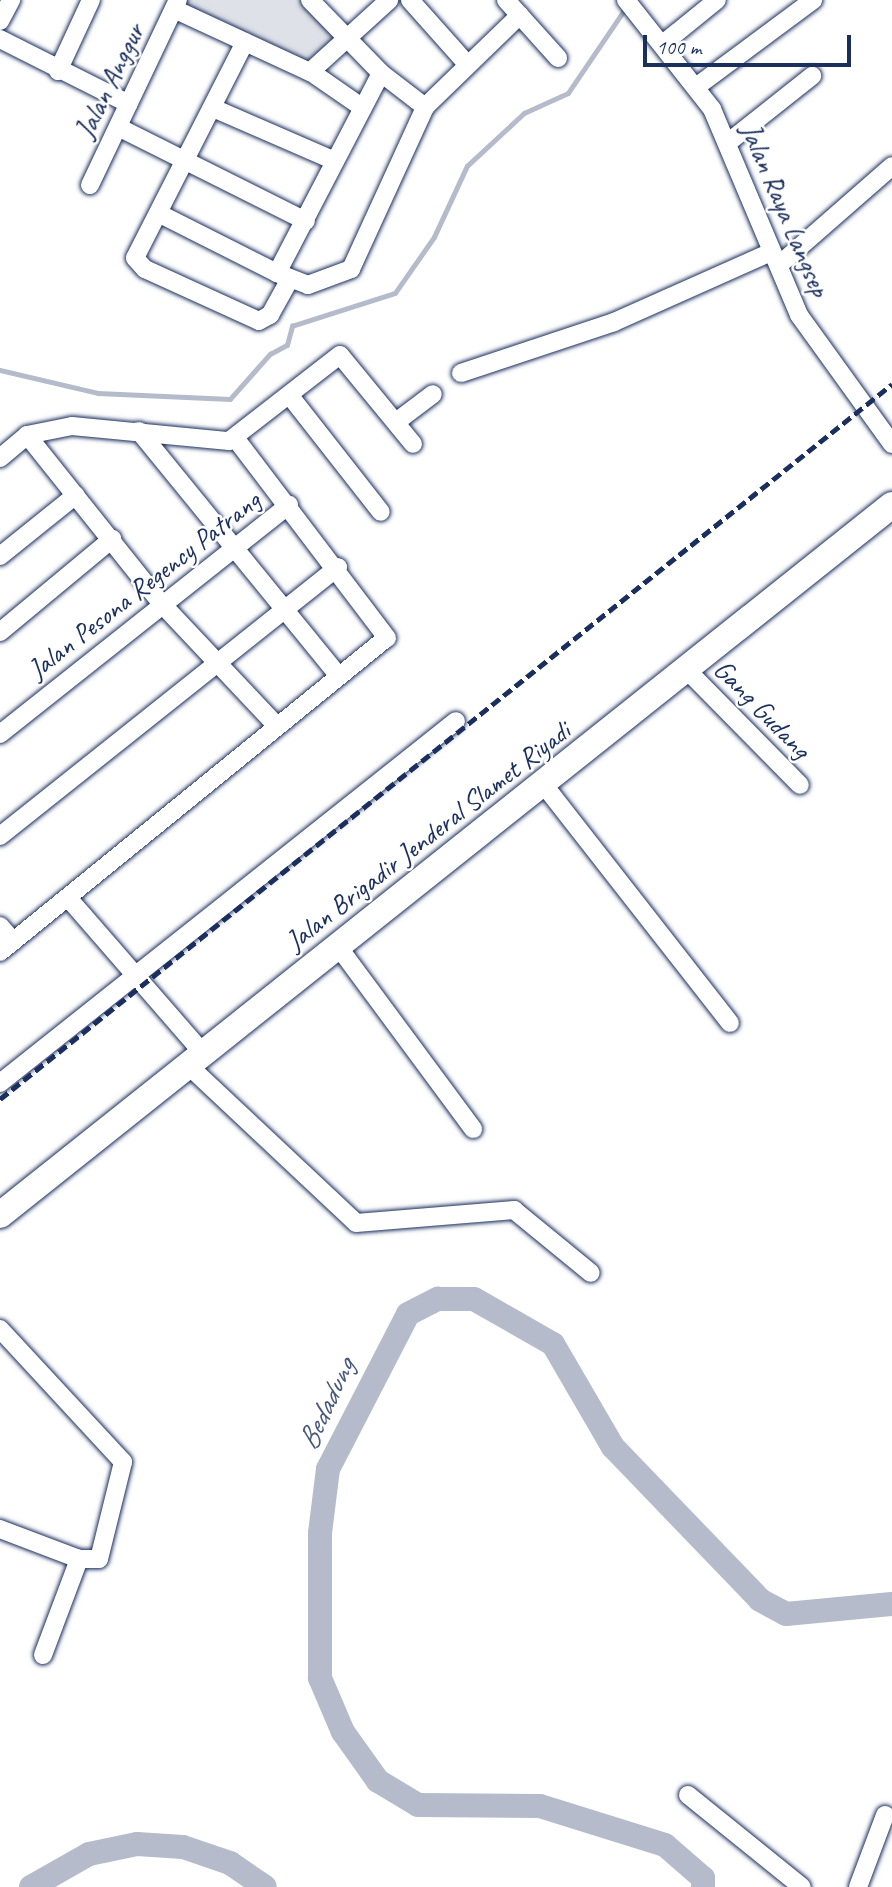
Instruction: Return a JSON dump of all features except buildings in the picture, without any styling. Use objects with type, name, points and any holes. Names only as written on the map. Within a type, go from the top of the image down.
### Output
[{"type":"main road","name":"Jalan Brigadir Jenderal Slamet Riyadi","points":[[0,1215],[337,945],[544,785],[892,505]]},
{"type":"street","points":[[0,21],[11,0]]},
{"type":"street","points":[[58,71],[91,0]]},
{"type":"street","points":[[310,0],[381,73],[425,107]]},
{"type":"street","points":[[311,72],[389,0]]},
{"type":"street","points":[[410,0],[467,64]]},
{"type":"street","points":[[506,0],[558,58]]},
{"type":"street","name":"Jalan Raya Langsep","points":[[626,0],[664,43],[730,141],[775,258],[820,350],[892,443]]},
{"type":"street","points":[[664,43],[717,0]]},
{"type":"street","points":[[696,87],[813,0]]},
{"type":"street","points":[[176,4],[245,42],[311,72],[363,108]]},
{"type":"street","name":"Jalan Anggur","points":[[90,185],[176,4]]},
{"type":"street","points":[[160,214],[283,277],[314,284],[351,269],[425,107],[520,15]]},
{"type":"street","points":[[0,39],[58,71],[129,104]]},
{"type":"street","points":[[245,42],[160,214],[136,250],[145,269],[259,321],[270,315],[306,221],[381,73]]},
{"type":"street","points":[[730,141],[812,76]]},
{"type":"street","points":[[213,108],[335,161]]},
{"type":"street","points":[[118,127],[306,221]]},
{"type":"street","points":[[461,373],[602,327],[775,258],[892,166]]},
{"type":"street","points":[[0,458],[27,435],[72,426],[139,430],[201,441],[236,439],[340,355],[413,444]]},
{"type":"street","points":[[396,422],[433,394]]},
{"type":"street","points":[[290,396],[381,512]]},
{"type":"street","points":[[139,430],[233,551],[339,676]]},
{"type":"street","points":[[27,435],[161,603],[276,725]]},
{"type":"street","points":[[0,926],[6,947],[69,899],[276,725],[384,643],[387,633],[236,439]]},
{"type":"street","points":[[0,556],[76,495]]},
{"type":"street","name":"Jalan Pesona Regency Patrang","points":[[0,734],[161,603],[233,551],[289,505]]},
{"type":"street","points":[[0,632],[112,539]]},
{"type":"street","points":[[0,836],[338,567]]},
{"type":"street","name":"Gang Gudang","points":[[687,670],[800,785]]},
{"type":"street","points":[[0,1083],[456,721]]},
{"type":"street","points":[[544,785],[730,1023]]},
{"type":"street","points":[[69,899],[134,975],[196,1060],[349,1220],[367,1226],[514,1210],[591,1273]]},
{"type":"street","points":[[337,945],[473,1129]]},
{"type":"street","points":[[0,1329],[122,1457],[104,1554],[79,1559],[0,1529]]},
{"type":"street","points":[[43,1655],[79,1559]]},
{"type":"street","points":[[688,1795],[802,1887]]},
{"type":"street","points":[[858,1887],[886,1815]]},
{"type":"shaded area","points":[[180,0],[309,0],[347,38],[309,72],[175,9]]},
{"type":"waterway","points":[[0,370],[98,393],[230,399],[270,354],[287,345],[292,326],[395,293],[434,237],[467,166],[524,113],[568,93],[627,6]]},
{"type":"waterway","name":"Bedadung","points":[[703,1887],[703,1878],[665,1845],[540,1806],[418,1805],[378,1781],[343,1732],[320,1678],[320,1533],[328,1469],[408,1314],[438,1299],[474,1299],[553,1344],[613,1447],[760,1600],[786,1614],[892,1604]]},
{"type":"waterway","name":"Bedadung","points":[[31,1887],[89,1854],[137,1844],[183,1847],[230,1863],[265,1887]]},
{"type":"railway","points":[[0,1099],[892,384]]}]
